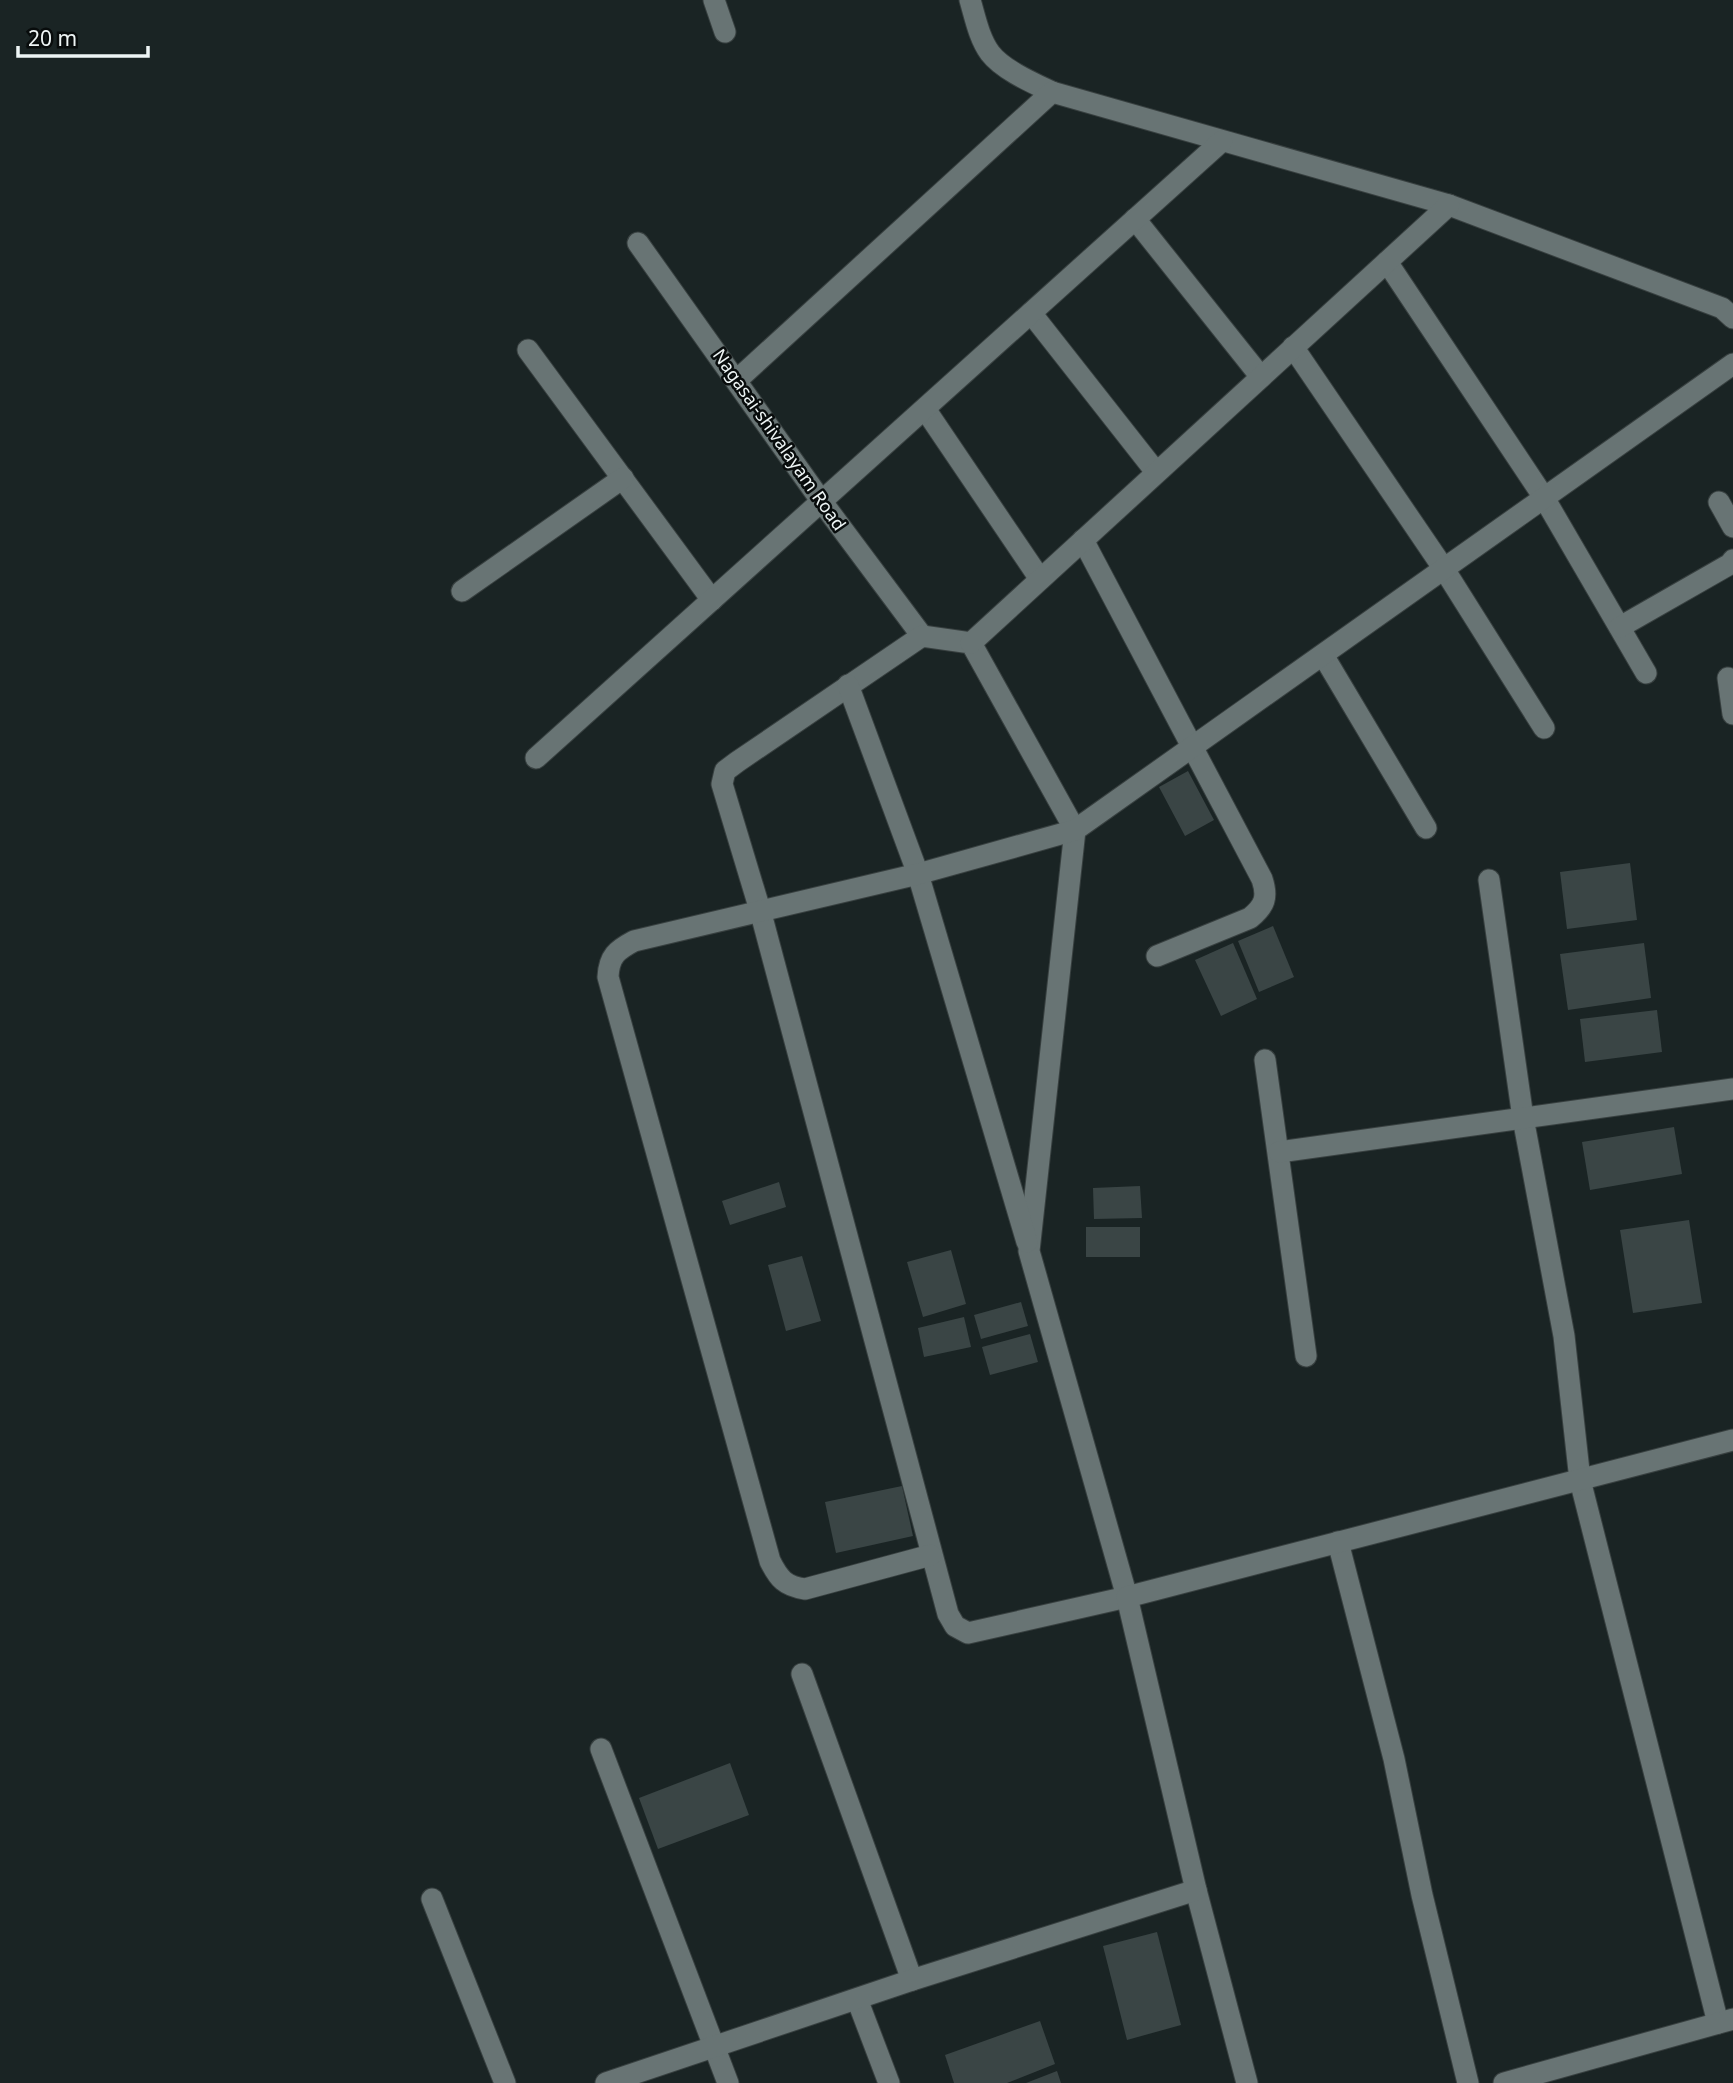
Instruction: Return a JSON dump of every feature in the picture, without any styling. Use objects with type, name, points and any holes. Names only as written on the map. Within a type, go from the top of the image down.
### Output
[{"type":"street","points":[[714,0],[725,32]]},
{"type":"street","points":[[970,0],[978,27],[991,54],[1020,76],[1052,92],[1449,205],[1722,308],[1733,318]]},
{"type":"street","points":[[737,380],[1052,92]]},
{"type":"street","points":[[536,758],[1222,141]]},
{"type":"street","points":[[971,643],[1449,205]]},
{"type":"street","points":[[1135,219],[1261,377]]},
{"type":"street","name":"Nagasai-shivalayam Road","points":[[638,243],[822,502],[922,636]]},
{"type":"street","points":[[1387,262],[1543,496],[1646,673]]},
{"type":"street","points":[[1031,313],[1156,472]]},
{"type":"street","points":[[1293,347],[1444,569],[1544,728]]},
{"type":"street","points":[[528,349],[712,600]]},
{"type":"street","points":[[931,1555],[805,1589],[789,1587],[778,1578],[770,1561],[608,977],[608,962],[617,950],[634,941],[918,874],[1075,830],[1733,364]]},
{"type":"street","points":[[925,409],[1040,579]]},
{"type":"street","points":[[462,591],[622,478]]},
{"type":"street","points":[[1719,502],[1733,527]]},
{"type":"street","points":[[1083,540],[1267,893],[1262,909],[1250,918],[1157,956]]},
{"type":"street","points":[[1620,627],[1733,560]]},
{"type":"street","points":[[971,643],[922,636],[725,771],[722,784],[760,910],[931,1555],[948,1614],[955,1626],[968,1633],[1127,1597],[1733,1440]]},
{"type":"street","points":[[971,643],[1075,830],[1029,1251]]},
{"type":"street","points":[[1323,655],[1426,828]]},
{"type":"street","points":[[1728,678],[1733,714]]},
{"type":"street","points":[[848,685],[918,874],[1029,1251],[1127,1597],[1196,1890],[1247,2083]]},
{"type":"street","points":[[1489,880],[1523,1118],[1564,1336],[1580,1480],[1726,2021],[1504,2083]]},
{"type":"street","points":[[1265,1060],[1306,1356]]},
{"type":"street","points":[[1279,1152],[1733,1089]]},
{"type":"street","points":[[1338,1542],[1394,1759],[1422,1895],[1468,2083]]},
{"type":"street","points":[[802,1674],[912,1980]]},
{"type":"street","points":[[601,1749],[728,2083]]},
{"type":"street","points":[[606,2083],[912,1980],[1196,1890]]},
{"type":"street","points":[[432,1899],[505,2083]]},
{"type":"street","points":[[857,1999],[889,2083]]},
{"type":"building","points":[[1188,771],[1214,820],[1185,836],[1159,787]]},
{"type":"building","points":[[1630,863],[1637,920],[1567,929],[1560,872]]},
{"type":"building","points":[[1273,926],[1294,977],[1259,992],[1238,941]]},
{"type":"building","points":[[1233,943],[1257,999],[1221,1016],[1195,960]]},
{"type":"building","points":[[1644,943],[1651,998],[1568,1010],[1560,954]]},
{"type":"building","points":[[1657,1010],[1662,1052],[1585,1062],[1580,1019]]},
{"type":"building","points":[[1674,1127],[1682,1174],[1590,1190],[1582,1142]]},
{"type":"building","points":[[779,1182],[786,1207],[730,1225],[722,1201]]},
{"type":"building","points":[[1140,1186],[1142,1218],[1094,1219],[1093,1188]]},
{"type":"building","points":[[1689,1220],[1702,1303],[1633,1313],[1620,1230]]},
{"type":"building","points":[[1086,1227],[1140,1227],[1140,1257],[1086,1257]]},
{"type":"building","points":[[951,1250],[966,1304],[923,1317],[907,1262]]},
{"type":"building","points":[[802,1256],[821,1321],[786,1331],[768,1265]]},
{"type":"building","points":[[1021,1302],[1028,1326],[981,1339],[974,1315]]},
{"type":"building","points":[[964,1317],[971,1347],[924,1357],[918,1328]]},
{"type":"building","points":[[1030,1334],[1038,1362],[990,1375],[982,1347]]},
{"type":"building","points":[[902,1486],[913,1536],[836,1553],[825,1502]]},
{"type":"building","points":[[730,1763],[749,1815],[658,1849],[639,1798]]},
{"type":"building","points":[[1157,1932],[1181,2025],[1127,2040],[1103,1946]]},
{"type":"building","points":[[1040,2021],[1055,2064],[1007,2083],[954,2083],[945,2055]]},
{"type":"building","points":[[1057,2071],[1061,2083],[1026,2083]]}]
